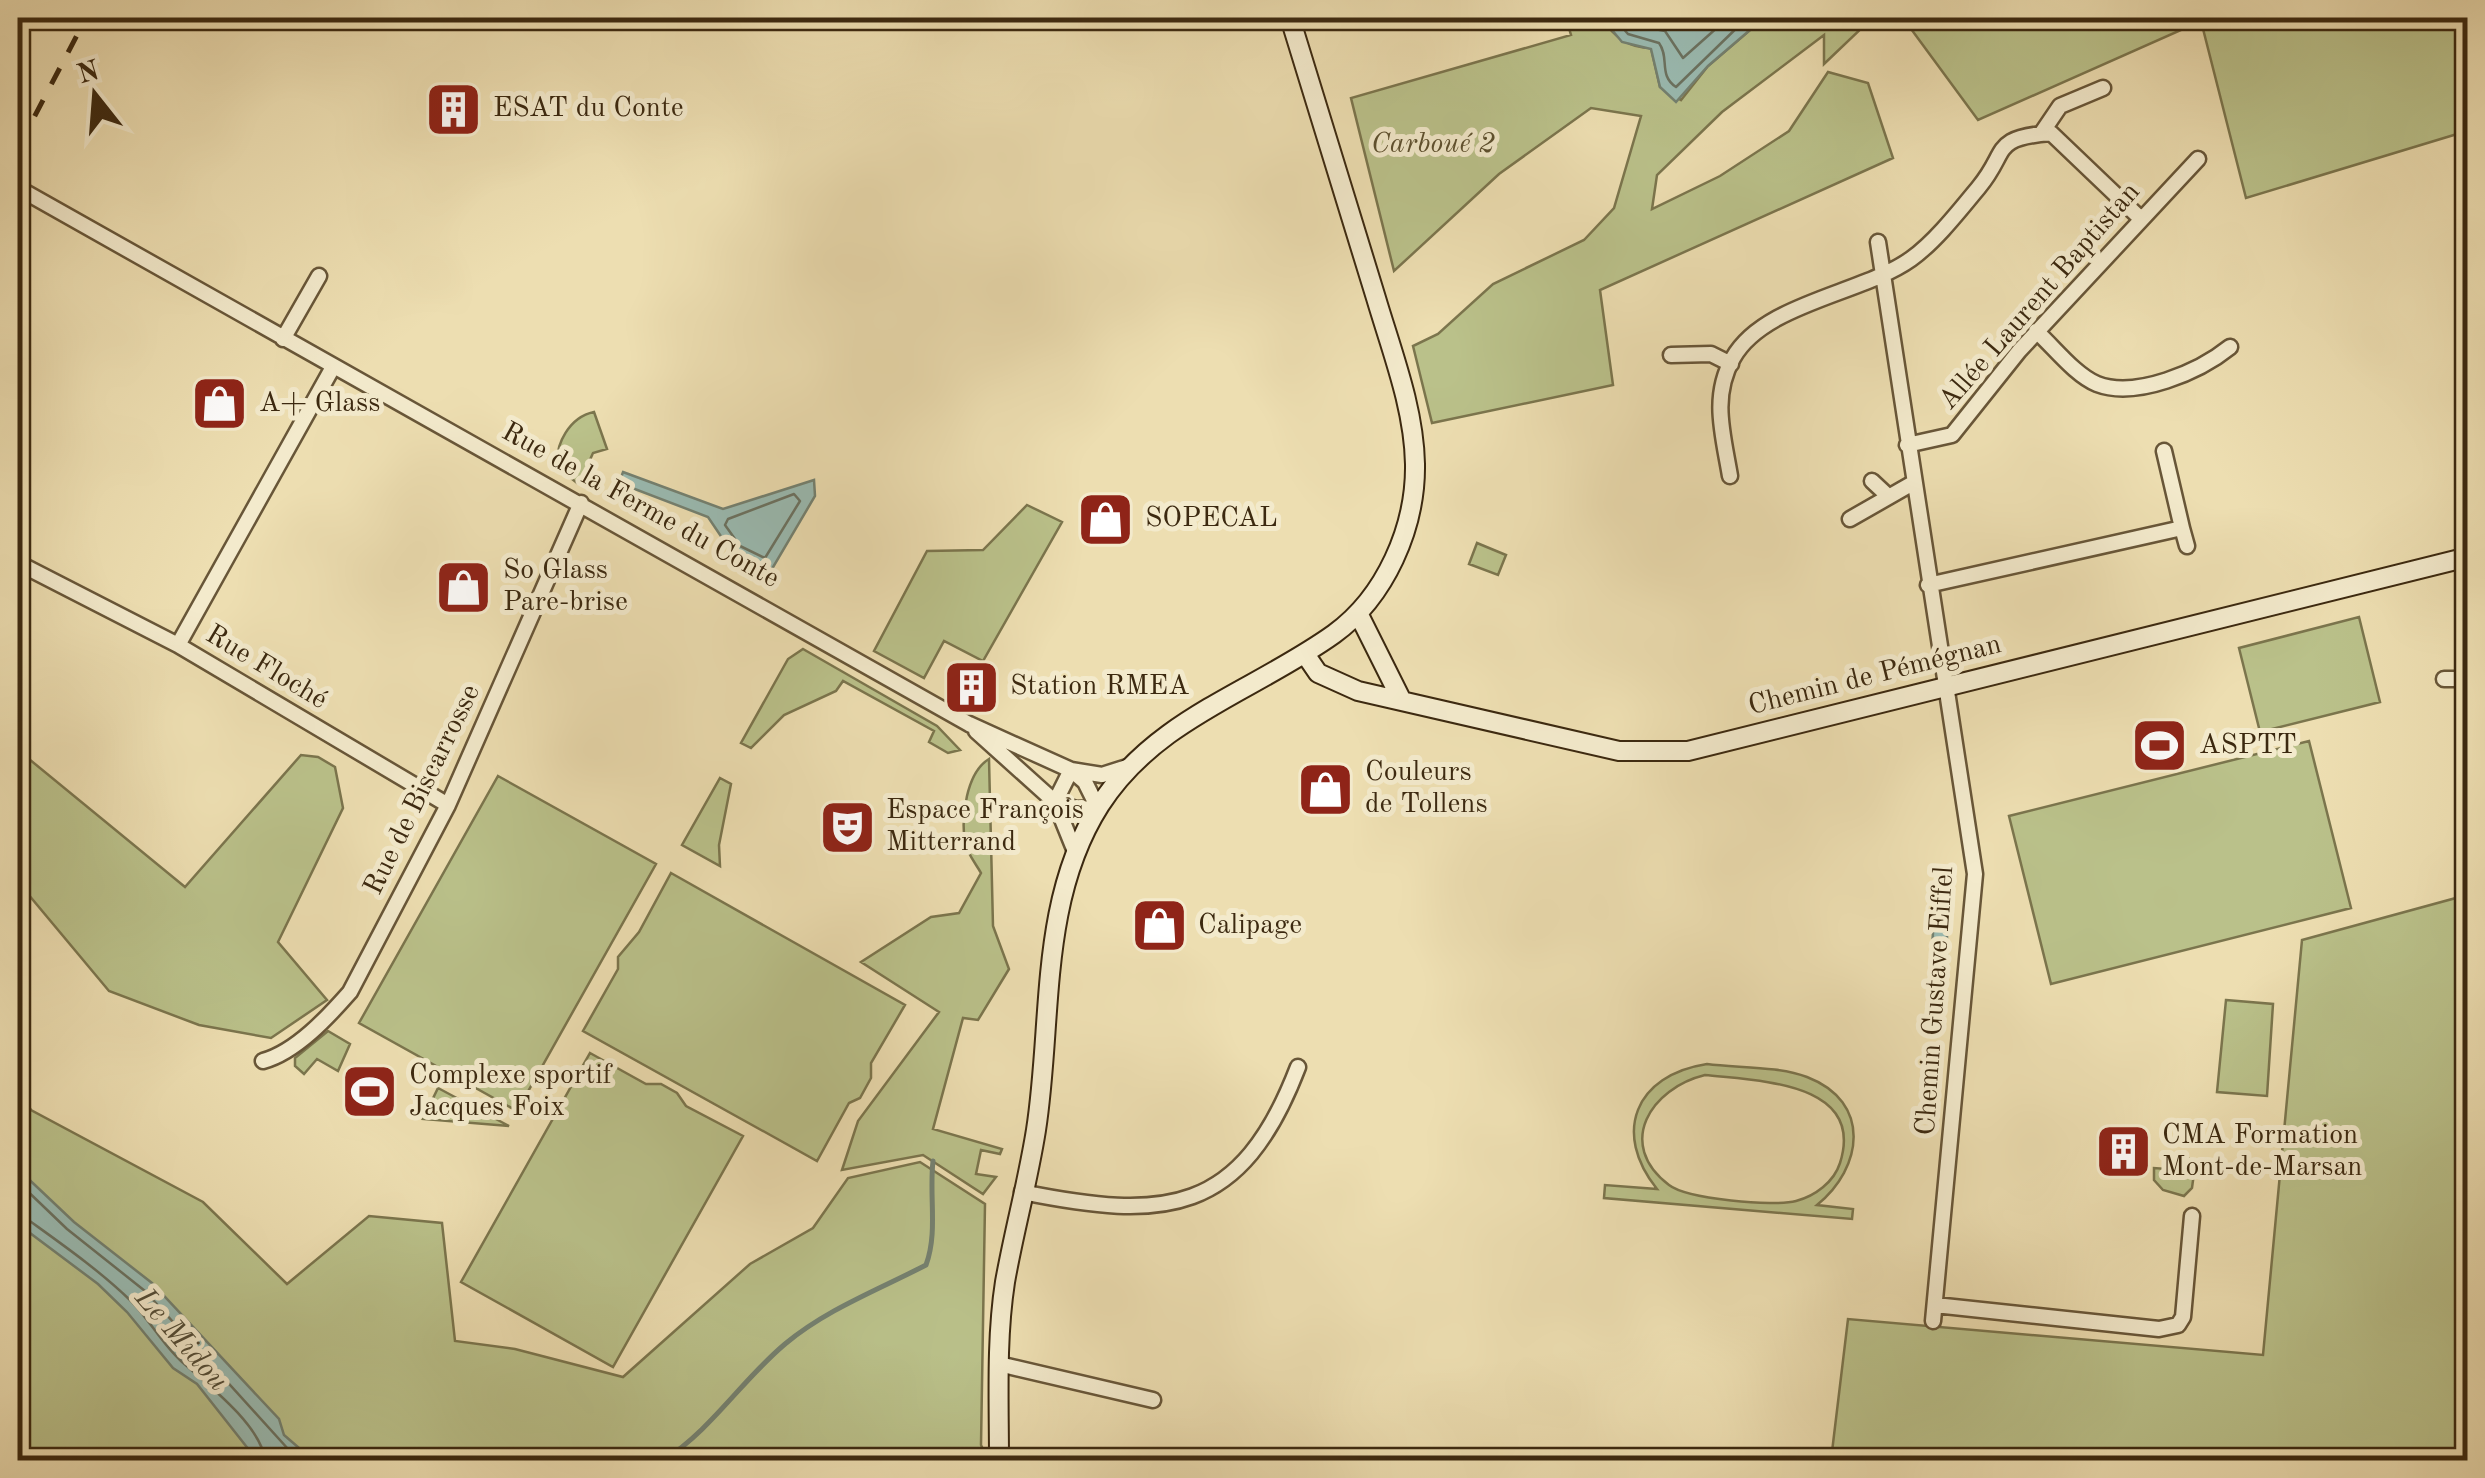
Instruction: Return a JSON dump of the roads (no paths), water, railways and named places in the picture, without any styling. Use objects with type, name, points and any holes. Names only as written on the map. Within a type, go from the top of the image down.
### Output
[{"type":"street","points":[[999,1460],[1005,1283],[1036,1130],[1058,916],[1076,854],[1098,808],[1128,767],[1182,721],[1305,654],[1358,612],[1384,581],[1404,532],[1413,496],[1411,428],[1290,18]]},
{"type":"street","points":[[2042,134],[2060,106],[2103,88]]},
{"type":"street","points":[[1730,476],[1717,398],[1734,355],[1771,322],[1913,258],[1982,184],[1997,151],[2024,135],[2051,133],[2140,218]]},
{"type":"street","name":"Allée Laurent Baptistan","points":[[1907,445],[1952,435],[2036,331],[2198,159]]},
{"type":"street","name":"Rue de la Ferme du Conte","points":[[18,188],[969,724],[1071,770],[1102,775],[1128,767]]},
{"type":"street","name":"Chemin Gustave Eiffel","points":[[1878,242],[1974,874],[1934,1313],[2158,1329],[2178,1324],[2183,1318],[2192,1216]]},
{"type":"street","points":[[283,339],[319,276]]},
{"type":"street","points":[[2036,331],[2093,383],[2122,390],[2207,365],[2230,347]]},
{"type":"street","points":[[1671,355],[1711,354],[1730,364]]},
{"type":"street","name":"Rue Floché","points":[[333,367],[178,645],[448,805]]},
{"type":"street","points":[[2164,452],[2186,546]]},
{"type":"street","points":[[1872,481],[1887,495]]},
{"type":"street","points":[[1850,519],[1913,483]]},
{"type":"street","name":"Rue de Biscarrosse","points":[[263,1061],[274,1058],[329,1017],[350,992],[448,805],[581,503]]},
{"type":"street","points":[[1928,586],[2182,528]]},
{"type":"street","name":"Chemin de Pémégnan","points":[[1305,654],[1318,673],[1338,684],[1619,751],[1688,751],[2468,557]]},
{"type":"street","points":[[18,563],[178,645]]},
{"type":"street","points":[[1358,612],[1401,698]]},
{"type":"street","points":[[2444,680],[2468,679]]},
{"type":"street","name":"Rue de la Ferme du Conte","points":[[969,724],[1055,802],[1076,854]]},
{"type":"street","points":[[1071,770],[1085,782],[1098,808],[1076,809],[1055,802],[1071,770]]},
{"type":"street","points":[[1022,1192],[1095,1206],[1160,1205],[1213,1190],[1249,1156],[1280,1113],[1298,1067]]},
{"type":"street","points":[[1000,1364],[1153,1400]]},
{"type":"water","points":[[1602,18],[1764,18],[1708,66],[1676,102],[1660,87],[1651,49],[1622,42]]},
{"type":"water","points":[[623,472],[723,509],[814,480],[815,496],[769,574],[733,554],[708,517],[619,483]]},
{"type":"water","points":[[1947,876],[1947,958],[1939,964],[1931,961],[1937,877]]},
{"type":"water","name":"Le Midou","points":[[18,1169],[74,1222],[152,1283],[279,1419],[284,1435],[313,1460],[257,1460],[197,1384],[173,1368],[127,1312],[98,1284],[18,1224]]},
{"type":"waterway","points":[[664,1460],[697,1434],[769,1358],[801,1332],[835,1310],[926,1265],[932,1240],[933,1161]]},
{"type":"railway","points":[[18,148],[86,18]]},
{"type":"place","name":"ESAT du Conte","points":[[454,109]]},
{"type":"place","name":"A+ Glass","points":[[220,404]]},
{"type":"place","name":"SOPECAL","points":[[1106,519]]},
{"type":"place","name":"So Glass Pare-brise","points":[[464,587]]},
{"type":"place","name":"Station RMEA","points":[[971,687]]},
{"type":"place","name":"ASPTT","points":[[2160,746]]},
{"type":"place","name":"Couleurs de Tollens","points":[[1326,789]]},
{"type":"place","name":"Espace François Mitterrand","points":[[847,827]]},
{"type":"place","name":"Calipage","points":[[1159,926]]},
{"type":"place","name":"Complexe sportif Jacques Foix","points":[[370,1092]]},
{"type":"place","name":"CMA Formation Mont-de-Marsan","points":[[2123,1152]]},
{"type":"park label","name":"Carboué 2","points":[[1433,145]]}]
